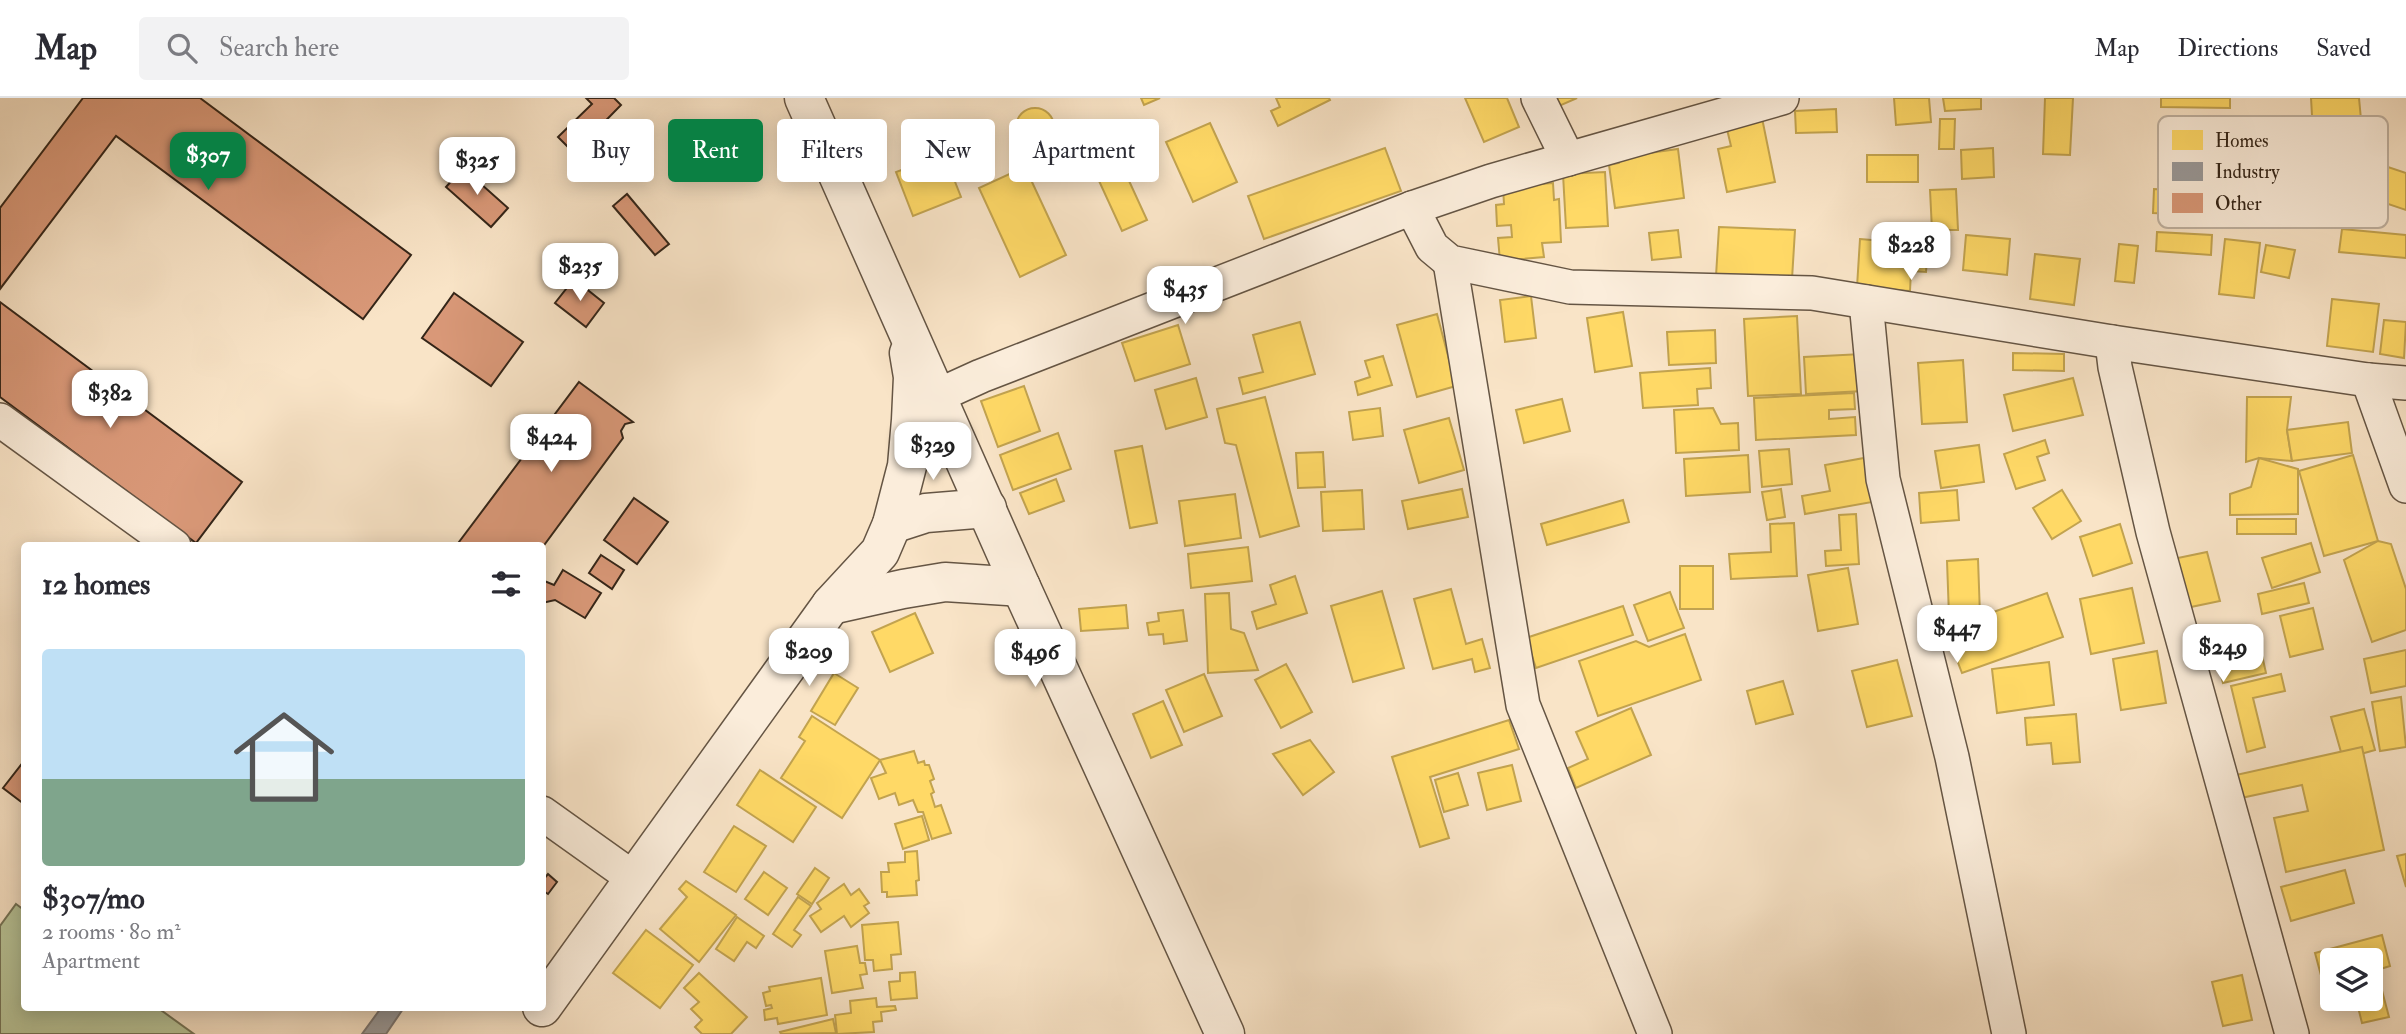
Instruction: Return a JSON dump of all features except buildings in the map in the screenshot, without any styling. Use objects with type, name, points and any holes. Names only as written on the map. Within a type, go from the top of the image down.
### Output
[{"type":"street","points":[[804,98],[1021,587],[1225,1034]]},
{"type":"street","points":[[1538,98],[1568,159]]},
{"type":"street","points":[[937,396],[981,376],[1412,208],[1491,181],[1775,99]]},
{"type":"street","points":[[1412,208],[1432,247],[1450,262],[1570,287],[1812,293],[2112,342],[2368,380],[2406,383]]},
{"type":"street","points":[[1450,262],[1523,705],[1655,1034]]},
{"type":"street","points":[[1866,302],[1883,479],[1952,757],[2009,1034]]},
{"type":"street","points":[[546,1003],[831,605],[880,552],[892,524],[906,466],[913,377],[902,318]]},
{"type":"street","points":[[2112,342],[2115,367],[2153,532],[2292,1034]]},
{"type":"street","points":[[2368,380],[2406,486]]},
{"type":"street","points":[[0,420],[168,542]]},
{"type":"street","points":[[892,524],[926,513],[987,508]]},
{"type":"street","points":[[831,605],[946,582],[1021,587]]},
{"type":"street","points":[[546,816],[636,880]]},
{"type":"street","points":[[523,1034],[540,1011]]},
{"type":"green space","points":[[16,904],[21,908],[21,1011],[162,1011],[194,1034],[0,1034],[0,926]]}]
